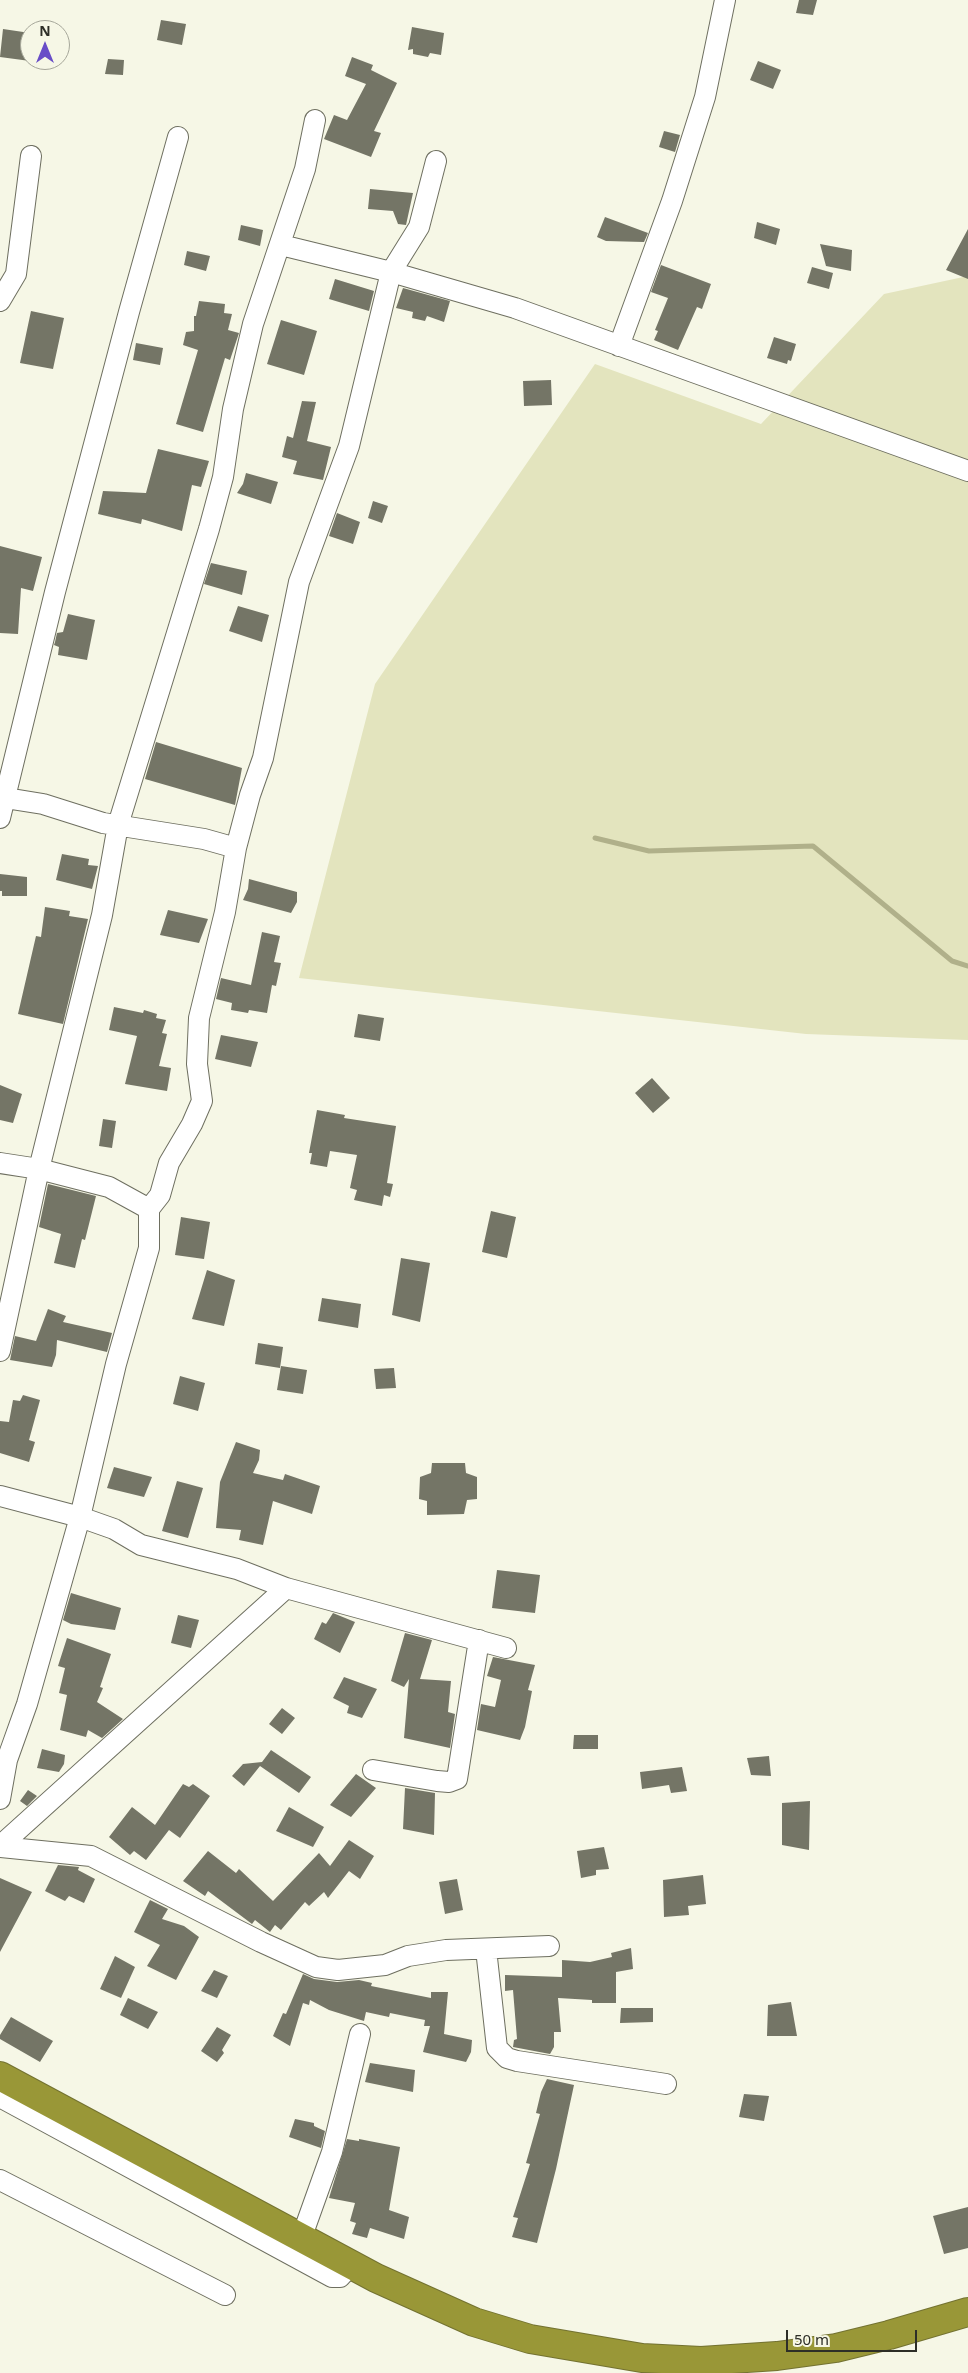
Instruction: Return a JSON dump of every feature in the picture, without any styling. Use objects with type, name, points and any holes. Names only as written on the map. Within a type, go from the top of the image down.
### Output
[{"type":"highway","points":[[0,2093],[302,2236],[376,2278],[474,2322],[530,2338],[642,2358],[701,2361],[787,2355],[836,2348],[968,2312]]},
{"type":"street","points":[[619,346],[672,201],[706,97],[725,0]]},
{"type":"street","points":[[0,1351],[39,1168],[102,915],[118,825],[155,711],[176,631],[209,529],[223,477],[233,410],[253,324],[305,170],[315,120]]},
{"type":"street","points":[[0,818],[2,798],[57,582],[178,137]]},
{"type":"street","points":[[0,301],[16,274],[32,156]]},
{"type":"street","points":[[0,1799],[7,1760],[27,1704],[80,1517],[116,1364],[149,1248],[149,1209],[160,1196],[169,1163],[192,1124],[202,1101],[197,1064],[199,1018],[225,912],[236,848],[250,796],[263,758],[300,582],[349,446],[391,272],[418,227],[436,161]]},
{"type":"street","points":[[281,245],[391,272],[515,308],[968,471]]},
{"type":"street","points":[[2,798],[43,804],[103,823],[204,839],[236,848]]},
{"type":"street","points":[[0,1163],[39,1168],[110,1187],[149,1209]]},
{"type":"street","points":[[0,1496],[80,1517],[114,1529],[141,1545],[237,1569],[286,1588],[506,1648]]},
{"type":"street","points":[[0,1846],[286,1588]]},
{"type":"street","points":[[373,1770],[437,1781],[449,1782],[457,1779],[479,1640]]},
{"type":"street","points":[[0,1846],[91,1856],[261,1942],[316,1967],[338,1970],[385,1965],[408,1956],[446,1950],[549,1946]]},
{"type":"street","points":[[486,1949],[497,2048],[507,2058],[666,2084]]},
{"type":"street","points":[[302,2236],[332,2152],[360,2034]]},
{"type":"street","points":[[0,2093],[332,2277],[340,2277],[352,2264]]},
{"type":"street","points":[[0,2180],[225,2295]]},
{"type":"green space","points":[[968,276],[968,1040],[806,1034],[299,978],[375,684],[595,364],[761,424],[884,294]]},
{"type":"building","points":[[799,0],[817,0],[813,15],[796,13]]},
{"type":"building","points":[[161,20],[186,24],[182,45],[157,40]]},
{"type":"building","points":[[412,27],[444,33],[441,55],[430,53],[428,57],[413,54],[413,49],[408,50]]},
{"type":"building","points":[[3,29],[20,32],[20,60],[0,57]]},
{"type":"building","points":[[352,57],[373,65],[371,70],[397,83],[374,131],[381,133],[371,157],[324,139],[334,115],[347,120],[366,84],[345,76]]},
{"type":"building","points":[[108,59],[124,60],[123,75],[105,74]]},
{"type":"building","points":[[758,61],[781,70],[773,89],[750,80]]},
{"type":"building","points":[[664,131],[680,135],[675,152],[659,147]]},
{"type":"building","points":[[370,189],[413,193],[406,225],[398,224],[393,211],[368,209]]},
{"type":"building","points":[[605,217],[648,233],[644,242],[606,241],[597,237]]},
{"type":"building","points":[[757,222],[780,229],[776,245],[754,238]]},
{"type":"building","points":[[241,225],[263,230],[260,246],[238,240]]},
{"type":"building","points":[[968,229],[968,279],[946,270]]},
{"type":"building","points":[[820,244],[852,250],[851,271],[826,266]]},
{"type":"building","points":[[187,251],[210,256],[206,271],[184,265]]},
{"type":"building","points":[[661,265],[711,284],[702,309],[697,307],[678,350],[654,340],[658,331],[655,330],[668,298],[651,292]]},
{"type":"building","points":[[812,267],[833,273],[829,289],[807,283]]},
{"type":"building","points":[[335,279],[374,291],[369,311],[329,299]]},
{"type":"building","points":[[403,288],[450,301],[444,322],[427,316],[425,321],[412,318],[413,312],[396,308]]},
{"type":"building","points":[[199,301],[225,304],[224,313],[232,314],[228,330],[239,333],[230,360],[225,358],[203,432],[176,424],[198,350],[183,345],[186,332],[194,331],[194,316],[196,316]]},
{"type":"building","points":[[31,311],[64,318],[53,369],[20,363]]},
{"type":"building","points":[[281,320],[317,331],[304,375],[267,364]]},
{"type":"building","points":[[774,337],[796,344],[791,361],[788,360],[787,364],[767,358]]},
{"type":"building","points":[[136,343],[163,348],[160,365],[133,360]]},
{"type":"building","points":[[551,380],[552,405],[524,406],[523,381]]},
{"type":"building","points":[[302,401],[316,402],[307,441],[331,447],[323,480],[293,474],[297,461],[282,457],[287,436],[293,438]]},
{"type":"building","points":[[158,449],[209,461],[201,487],[192,485],[182,531],[142,519],[141,524],[98,514],[103,491],[146,493]]},
{"type":"building","points":[[246,473],[278,482],[271,504],[237,493],[243,484]]},
{"type":"building","points":[[373,501],[388,506],[382,523],[368,518]]},
{"type":"building","points":[[337,513],[360,522],[353,544],[329,536]]},
{"type":"building","points":[[0,546],[42,557],[33,591],[21,588],[18,634],[0,633]]},
{"type":"building","points":[[211,563],[247,571],[242,595],[204,584]]},
{"type":"building","points":[[238,606],[269,615],[262,642],[229,631]]},
{"type":"building","points":[[68,614],[95,620],[87,660],[58,655],[59,647],[54,645],[57,633],[63,632]]},
{"type":"building","points":[[156,742],[242,768],[235,805],[145,779]]},
{"type":"building","points":[[62,854],[89,859],[88,865],[98,866],[92,889],[56,880]]},
{"type":"building","points":[[0,874],[27,877],[27,896],[2,896],[2,891],[0,891]]},
{"type":"building","points":[[249,879],[297,892],[297,902],[291,913],[243,900],[248,889]]},
{"type":"building","points":[[45,907],[70,911],[69,916],[88,919],[63,1024],[18,1014],[36,936],[41,937]]},
{"type":"building","points":[[168,910],[208,919],[199,943],[160,935]]},
{"type":"building","points":[[262,932],[280,936],[274,962],[281,963],[276,986],[272,985],[267,1013],[249,1010],[248,1013],[231,1010],[232,1003],[216,999],[221,978],[251,985]]},
{"type":"building","points":[[114,1007],[143,1013],[144,1010],[157,1014],[156,1018],[166,1020],[162,1033],[167,1034],[159,1066],[171,1068],[167,1091],[125,1084],[137,1036],[109,1030]]},
{"type":"building","points":[[358,1014],[384,1018],[380,1041],[354,1037]]},
{"type":"building","points":[[221,1035],[258,1042],[251,1067],[215,1059]]},
{"type":"building","points":[[652,1078],[670,1098],[653,1113],[635,1093]]},
{"type":"building","points":[[0,1085],[22,1094],[13,1123],[0,1120]]},
{"type":"building","points":[[317,1110],[345,1115],[344,1118],[396,1126],[387,1183],[393,1184],[390,1197],[384,1195],[382,1206],[354,1200],[357,1190],[350,1188],[357,1155],[330,1151],[327,1167],[310,1164],[312,1153],[309,1153]]},
{"type":"building","points":[[103,1119],[116,1121],[112,1148],[99,1146]]},
{"type":"building","points":[[48,1184],[96,1196],[85,1240],[82,1239],[75,1268],[54,1263],[61,1234],[39,1227]]},
{"type":"building","points":[[491,1211],[516,1217],[507,1258],[482,1252]]},
{"type":"building","points":[[181,1217],[210,1222],[204,1259],[175,1255]]},
{"type":"building","points":[[401,1258],[430,1263],[420,1322],[392,1315]]},
{"type":"building","points":[[207,1270],[235,1280],[224,1326],[192,1319]]},
{"type":"building","points":[[322,1298],[361,1304],[358,1328],[318,1321]]},
{"type":"building","points":[[48,1309],[66,1316],[63,1322],[112,1333],[107,1352],[57,1340],[56,1355],[52,1367],[10,1360],[15,1336],[36,1341]]},
{"type":"building","points":[[258,1343],[283,1347],[280,1368],[255,1364]]},
{"type":"building","points":[[281,1366],[307,1370],[303,1394],[277,1390]]},
{"type":"building","points":[[394,1368],[396,1388],[376,1389],[374,1369]]},
{"type":"building","points":[[180,1376],[205,1383],[198,1411],[173,1404]]},
{"type":"building","points":[[23,1395],[40,1400],[29,1440],[35,1442],[29,1462],[0,1453],[0,1421],[9,1422],[13,1400],[20,1401]]},
{"type":"building","points":[[236,1442],[260,1450],[259,1460],[253,1473],[283,1480],[285,1474],[320,1486],[312,1514],[273,1501],[263,1545],[239,1540],[241,1530],[216,1528],[220,1482]]},
{"type":"building","points":[[432,1463],[465,1463],[466,1473],[477,1477],[477,1499],[467,1500],[464,1514],[427,1515],[427,1501],[419,1499],[420,1477],[431,1473]]},
{"type":"building","points":[[114,1467],[152,1477],[144,1497],[107,1488]]},
{"type":"building","points":[[177,1481],[203,1488],[188,1538],[162,1531]]},
{"type":"building","points":[[497,1570],[540,1575],[535,1613],[492,1608]]},
{"type":"building","points":[[71,1593],[121,1608],[115,1630],[71,1624],[63,1620]]},
{"type":"building","points":[[333,1613],[355,1622],[340,1653],[314,1639],[322,1622],[326,1624]]},
{"type":"building","points":[[178,1615],[199,1620],[191,1648],[171,1643]]},
{"type":"building","points":[[405,1633],[432,1640],[420,1679],[451,1681],[448,1712],[455,1714],[450,1748],[404,1738],[409,1679],[404,1687],[391,1681]]},
{"type":"building","points":[[67,1638],[111,1654],[100,1687],[103,1688],[97,1702],[123,1719],[102,1738],[88,1730],[86,1737],[60,1730],[67,1695],[59,1693],[65,1668],[58,1666]]},
{"type":"building","points":[[493,1657],[535,1665],[528,1690],[532,1691],[525,1727],[520,1740],[477,1730],[481,1704],[495,1707],[501,1680],[487,1676]]},
{"type":"building","points":[[344,1677],[377,1689],[362,1718],[347,1713],[349,1706],[333,1698]]},
{"type":"building","points":[[282,1708],[295,1718],[282,1734],[269,1724]]},
{"type":"building","points":[[574,1735],[598,1735],[598,1749],[573,1749]]},
{"type":"building","points":[[42,1749],[65,1755],[64,1764],[59,1772],[37,1768]]},
{"type":"building","points":[[271,1750],[311,1777],[299,1793],[260,1766],[244,1786],[232,1776],[243,1764],[262,1762]]},
{"type":"building","points":[[769,1756],[771,1776],[751,1775],[747,1758]]},
{"type":"building","points":[[682,1767],[687,1791],[671,1793],[669,1785],[642,1789],[640,1772]]},
{"type":"building","points":[[356,1774],[376,1788],[351,1817],[330,1805]]},
{"type":"building","points":[[183,1784],[189,1787],[193,1784],[210,1796],[180,1838],[169,1830],[146,1860],[134,1851],[130,1855],[109,1837],[132,1807],[155,1825]]},
{"type":"building","points":[[405,1788],[435,1793],[434,1835],[403,1829]]},
{"type":"building","points":[[28,1790],[37,1796],[27,1806],[20,1801]]},
{"type":"building","points":[[810,1801],[809,1850],[782,1845],[782,1803]]},
{"type":"building","points":[[289,1807],[324,1827],[313,1847],[276,1831]]},
{"type":"building","points":[[349,1840],[374,1856],[360,1879],[349,1871],[328,1898],[324,1892],[309,1906],[305,1902],[281,1930],[275,1925],[270,1932],[255,1920],[252,1924],[208,1891],[205,1896],[183,1881],[208,1851],[236,1873],[239,1869],[273,1901],[319,1853],[330,1866]]},
{"type":"building","points":[[604,1847],[609,1869],[596,1870],[596,1875],[581,1878],[577,1851]]},
{"type":"building","points":[[58,1865],[79,1867],[78,1870],[95,1879],[84,1903],[69,1896],[65,1901],[45,1891]]},
{"type":"building","points":[[703,1875],[706,1904],[688,1906],[689,1915],[664,1917],[663,1880]]},
{"type":"building","points":[[0,1878],[32,1892],[0,1952]]},
{"type":"building","points":[[457,1879],[463,1910],[445,1914],[439,1882]]},
{"type":"building","points":[[150,1900],[168,1909],[162,1919],[184,1926],[199,1937],[176,1980],[147,1966],[160,1945],[134,1932]]},
{"type":"building","points":[[631,1948],[633,1969],[616,1972],[616,2003],[592,2003],[592,2000],[558,1998],[561,2032],[554,2032],[554,2047],[550,2054],[513,2047],[514,2040],[517,2039],[513,1990],[505,1991],[505,1975],[562,1977],[562,1960],[590,1962],[612,1957],[611,1953]]},
{"type":"building","points":[[115,1956],[135,1967],[121,1998],[100,1989]]},
{"type":"building","points":[[214,1970],[228,1976],[217,1998],[201,1991]]},
{"type":"building","points":[[303,1974],[314,1979],[337,1982],[359,1980],[372,1983],[371,1986],[431,1998],[431,1992],[448,1992],[444,2034],[472,2040],[471,2052],[466,2062],[423,2052],[430,2026],[424,2026],[425,2020],[390,2013],[389,2017],[366,2012],[364,2021],[329,2010],[310,2000],[309,2005],[303,2003],[290,2046],[273,2036],[283,2013],[286,2014]]},
{"type":"building","points":[[128,1998],[158,2012],[148,2029],[120,2015]]},
{"type":"building","points":[[791,2002],[797,2036],[767,2036],[768,2005]]},
{"type":"building","points":[[621,2008],[653,2008],[653,2022],[620,2023]]},
{"type":"building","points":[[11,2017],[53,2041],[40,2062],[0,2039],[0,2035]]},
{"type":"building","points":[[217,2027],[231,2035],[222,2050],[224,2053],[217,2062],[201,2051]]},
{"type":"building","points":[[370,2063],[415,2070],[413,2092],[365,2082]]},
{"type":"building","points":[[547,2079],[574,2085],[556,2169],[537,2243],[512,2237],[518,2218],[513,2217],[530,2164],[526,2163],[540,2114],[536,2113],[541,2092]]},
{"type":"building","points":[[744,2094],[769,2096],[764,2121],[739,2117]]},
{"type":"building","points":[[295,2119],[314,2123],[314,2126],[325,2131],[321,2148],[289,2137]]},
{"type":"building","points":[[347,2139],[359,2141],[359,2139],[400,2147],[389,2210],[409,2217],[404,2239],[370,2228],[367,2238],[352,2234],[356,2223],[350,2221],[355,2203],[329,2198]]},
{"type":"building","points":[[968,2207],[968,2248],[944,2254],[933,2216]]},
{"type":"waterway","points":[[595,838],[649,851],[813,846],[952,961],[968,966]]}]
